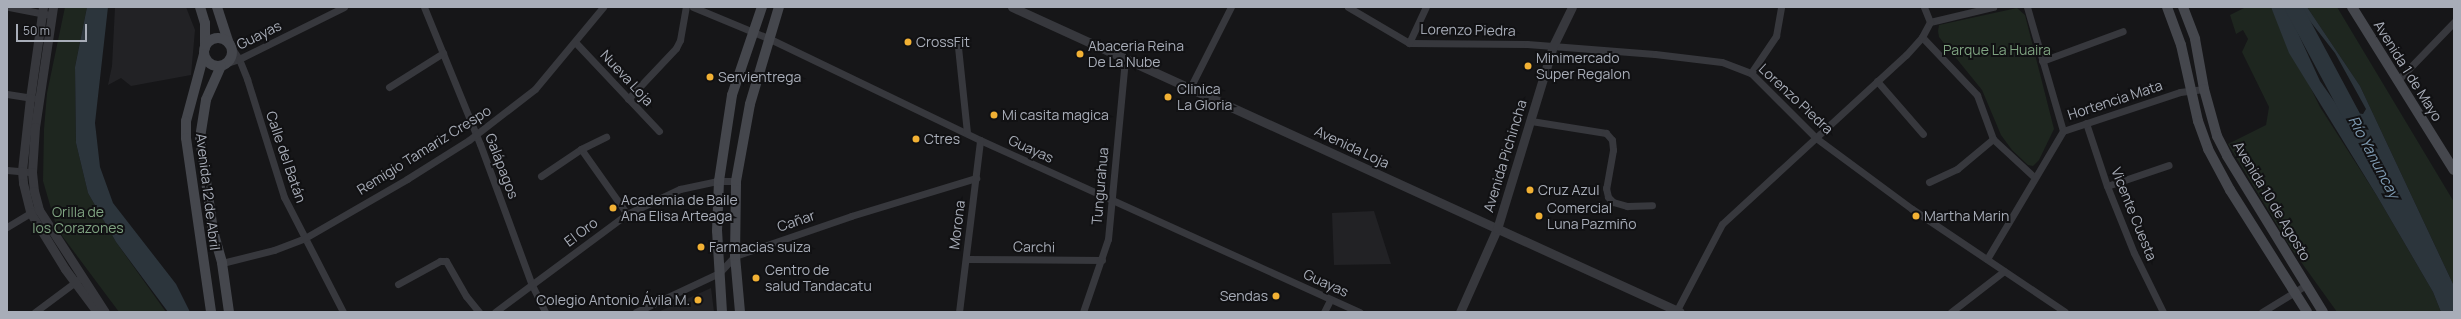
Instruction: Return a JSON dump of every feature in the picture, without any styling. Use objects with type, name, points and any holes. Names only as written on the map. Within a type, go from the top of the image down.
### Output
[{"type":"main road","name":"Avenida 12 de Abril","points":[[200,7],[205,23],[204,51],[186,121],[186,138],[211,312]]},
{"type":"main road","points":[[217,7],[231,46]]},
{"type":"main road","points":[[722,312],[718,273],[717,231],[719,181],[732,95],[762,7]]},
{"type":"main road","points":[[740,312],[735,256],[736,181],[750,104],[768,38],[779,7]]},
{"type":"main road","name":"Avenida 10 de Agosto","points":[[2167,7],[2181,45],[2198,121],[2208,149],[2230,190],[2307,312]]},
{"type":"main road","name":"Avenida 10 de Agosto","points":[[2183,7],[2195,39],[2204,89],[2217,136],[2227,156],[2323,312]]},
{"type":"main road","name":"Avenida 1 de Mayo","points":[[2352,7],[2454,170]]},
{"type":"main road","points":[[224,65],[209,62],[204,51],[209,41],[216,38],[223,38],[231,46]]},
{"type":"main road","name":"Avenida 12 de Abril","points":[[229,312],[222,263],[213,231],[200,138],[206,100],[224,65],[232,57],[231,46]]},
{"type":"street","points":[[9,7],[52,11],[32,172],[35,211]]},
{"type":"street","name":"Guayas","points":[[224,65],[240,59],[344,7]]},
{"type":"street","name":"Galápagos","points":[[424,7],[476,135],[532,285],[545,312]]},
{"type":"street","name":"Remigio Tamariz Crespo","points":[[222,263],[274,250],[305,238],[407,179],[476,135],[535,89],[576,42],[603,7]]},
{"type":"street","points":[[628,98],[676,48],[680,40],[686,7]]},
{"type":"street","name":"Guayas","points":[[693,7],[768,38],[980,140],[1112,198],[1330,300],[1360,312]]},
{"type":"street","name":"Avenida Loja","points":[[1012,7],[1678,311]]},
{"type":"street","points":[[1190,88],[1231,7]]},
{"type":"street","points":[[1409,43],[1426,7]]},
{"type":"street","name":"Avenida Pichincha","points":[[1460,312],[1497,229],[1532,121],[1553,46],[1572,7]]},
{"type":"street","points":[[1752,73],[1776,36],[1781,7]]},
{"type":"street","points":[[1924,7],[1930,22]]},
{"type":"street","points":[[1678,311],[1722,224],[1906,55],[1922,37],[1930,22],[1993,7]]},
{"type":"street","points":[[2027,7],[2063,131]]},
{"type":"street","name":"Lorenzo Piedra","points":[[1351,8],[1409,43],[1471,42],[1553,46],[1722,62],[1752,73],[1816,138],[1912,209],[2065,312]]},
{"type":"street","points":[[42,10],[22,171],[35,211],[79,279],[98,312]]},
{"type":"street","points":[[2398,80],[2454,22]]},
{"type":"street","points":[[2042,61],[2123,31]]},
{"type":"street","points":[[1922,37],[1977,95],[1993,139],[2034,178]]},
{"type":"street","name":"Nueva Loja","points":[[576,42],[659,131]]},
{"type":"street","name":"Calle del Batán","points":[[231,46],[240,59],[284,197],[343,312]]},
{"type":"street","points":[[958,47],[967,133]]},
{"type":"street","points":[[388,87],[443,53]]},
{"type":"street","name":"Tungurahua","points":[[1083,312],[1108,239],[1125,58]]},
{"type":"street","points":[[1878,81],[1923,134]]},
{"type":"street","name":"Hortencia Mata","points":[[1986,259],[2063,131],[2190,90],[2204,89]]},
{"type":"street","points":[[7,94],[40,100]]},
{"type":"street","points":[[1532,121],[1606,133],[1612,140],[1613,150],[1606,188],[1608,197],[1613,202],[1627,206],[1652,205]]},
{"type":"street","name":"Vicente Cuesta","points":[[2086,123],[2106,186],[2134,253],[2163,312]]},
{"type":"street","points":[[541,176],[581,149],[606,137]]},
{"type":"street","points":[[1929,182],[1957,169],[1993,139]]},
{"type":"street","name":"Morona","points":[[959,312],[980,140]]},
{"type":"street","points":[[581,149],[627,214]]},
{"type":"street","points":[[2106,186],[2169,165]]},
{"type":"street","points":[[7,170],[32,172]]},
{"type":"street","name":"Cañar","points":[[636,312],[718,273],[735,256],[850,216],[976,178]]},
{"type":"street","name":"El Oro","points":[[495,312],[627,214],[680,189],[719,181],[736,181]]},
{"type":"street","points":[[7,227],[35,211]]},
{"type":"street","name":"Carchi","points":[[966,259],[1102,260]]},
{"type":"street","points":[[398,284],[440,261],[446,261],[466,296],[479,312]]},
{"type":"street","points":[[1951,312],[2004,272]]},
{"type":"street","points":[[34,312],[79,279]]},
{"type":"street","points":[[79,279],[105,312]]},
{"type":"street","points":[[2262,312],[2306,285]]},
{"type":"street","points":[[1324,312],[1330,300]]},
{"type":"shaded area","points":[[115,7],[186,7],[195,30],[191,75],[131,86],[121,78],[108,85],[112,66]]},
{"type":"shaded area","points":[[1374,211],[1391,264],[1334,265],[1332,213]]},
{"type":"shaded area","name":"Colegio Antonio Ávila M.","points":[[711,288],[714,312],[658,312]]},
{"type":"green space","name":"Orilla de los Corazones","points":[[65,7],[87,7],[75,67],[76,143],[88,193],[116,242],[166,312],[119,312],[57,229],[43,181],[44,129],[47,93]]},
{"type":"green space","points":[[2246,7],[2271,7],[2320,107],[2377,196],[2433,292],[2441,312],[2337,312],[2291,248],[2228,144],[2266,125],[2269,107],[2242,52],[2248,39],[2243,30],[2236,34],[2230,15]]},
{"type":"green space","points":[[2307,7],[2337,7],[2454,202],[2454,286],[2360,86]]},
{"type":"green space","name":"Parque La Huaira","points":[[2017,8],[2025,15],[2054,129],[2039,160],[2033,166],[2028,165],[2012,150],[2001,135],[1982,90],[1939,37],[1938,31],[1939,25]]},
{"type":"water","points":[[87,7],[108,7],[95,123],[100,167],[113,203],[176,284],[190,312],[168,312],[116,242],[88,193],[76,143],[75,67]]},
{"type":"water","points":[[2271,7],[2286,7],[2320,81],[2341,111],[2363,114],[2366,109],[2335,53],[2299,7],[2307,7],[2360,86],[2454,286],[2454,312],[2441,312],[2433,292],[2377,196],[2289,53]]},
{"type":"waterway","name":"Río Yanuncay","points":[[2293,7],[2360,132]]},
{"type":"place","name":"CrossFit","points":[[908,42]]},
{"type":"place","name":"Abaceria Reina De La Nube","points":[[1080,54]]},
{"type":"place","name":"Minimercado Super Regalon","points":[[1528,66]]},
{"type":"place","name":"Servientrega","points":[[710,77]]},
{"type":"place","name":"Clinica La Gloria","points":[[1168,97]]},
{"type":"place","name":"Mi casita magica","points":[[994,115]]},
{"type":"place","name":"Ctres","points":[[916,139]]},
{"type":"place","name":"Cruz Azul","points":[[1530,190]]},
{"type":"place","name":"Academia de Baile Ana Elisa Arteaga","points":[[613,208]]},
{"type":"place","name":"Comercial Luna Pazmiño","points":[[1539,216]]},
{"type":"place","name":"Martha Marin","points":[[1916,216]]},
{"type":"place","name":"Farmacias suiza","points":[[701,247]]},
{"type":"place","name":"Centro de salud Tandacatu","points":[[756,278]]},
{"type":"place","name":"Sendas","points":[[1276,296]]},
{"type":"place","name":"Colegio Antonio Ávila M.","points":[[698,300]]}]
